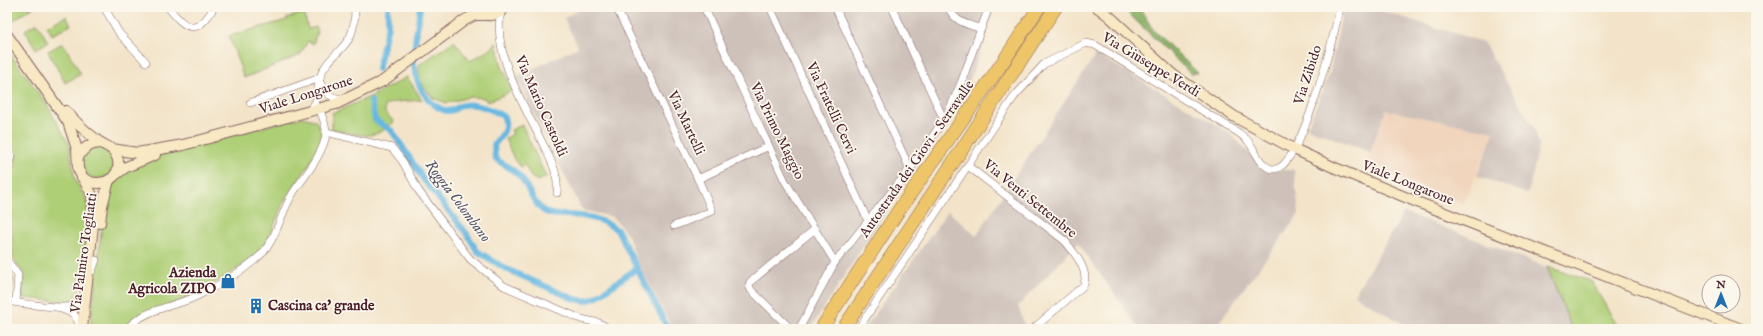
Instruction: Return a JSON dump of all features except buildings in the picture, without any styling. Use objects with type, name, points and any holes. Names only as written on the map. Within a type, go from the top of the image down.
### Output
[{"type":"highway","name":"Autostrada dei Giovi - Serravalle","points":[[821,329],[901,207],[1005,59],[1039,7]]},
{"type":"highway","name":"Autostrada dei Giovi - Serravalle","points":[[843,329],[1056,7]]},
{"type":"main road","name":"Viale Longarone","points":[[465,20],[474,7]]},
{"type":"main road","points":[[477,7],[488,16]]},
{"type":"main road","name":"Viale Longarone","points":[[1097,7],[1109,16],[1152,57],[1179,79],[1235,116],[1294,149],[1388,190],[1741,329]]},
{"type":"main road","name":"Viale Longarone","points":[[112,149],[137,153],[183,145],[308,112],[348,99],[383,81],[406,66],[465,20],[475,15],[488,16],[503,10]]},
{"type":"main road","points":[[7,35],[68,122],[73,135],[78,158],[78,169],[82,177],[92,183],[99,184],[112,178],[118,166],[118,159],[112,149],[101,144],[72,119],[39,79]]},
{"type":"main road","points":[[78,158],[84,148],[91,144],[101,144]]},
{"type":"main road","name":"Viale Longarone","points":[[112,178],[144,159],[183,145]]},
{"type":"main road","name":"Via Palmiro Togliatti","points":[[82,177],[92,195],[94,205],[87,289],[79,314],[82,329]]},
{"type":"main road","name":"Via Palmiro Togliatti","points":[[87,329],[102,206],[112,178]]},
{"type":"street","points":[[104,7],[119,33],[146,62]]},
{"type":"street","points":[[168,7],[185,25],[193,27],[207,20],[214,7]]},
{"type":"street","points":[[308,112],[315,106],[318,100],[320,80],[326,65],[350,38],[355,7]]},
{"type":"street","name":"Via Martelli","points":[[616,7],[712,211],[674,226]]},
{"type":"street","name":"Via Primo Maggio","points":[[704,7],[785,181],[835,262]]},
{"type":"street","name":"Via Fratelli Cervi","points":[[770,7],[868,221]]},
{"type":"street","points":[[835,7],[910,169]]},
{"type":"street","points":[[892,7],[944,120]]},
{"type":"street","points":[[948,7],[953,17],[958,21],[981,29]]},
{"type":"street","points":[[800,328],[835,262],[910,169],[944,120],[961,83],[989,7]]},
{"type":"street","name":"Via Zibido","points":[[1294,149],[1324,73],[1340,7]]},
{"type":"street","name":"Via Mario Castoldi","points":[[503,10],[499,30],[503,52],[509,71],[557,174],[557,193]]},
{"type":"street","name":"Via Mario Castoldi","points":[[488,16],[499,30]]},
{"type":"street","name":"Via Giuseppe Verdi","points":[[968,166],[1014,97],[1038,70],[1044,64],[1086,43],[1095,45],[1239,133],[1248,141],[1269,169],[1276,170],[1283,166],[1294,149]]},
{"type":"street","points":[[320,80],[324,91],[332,98],[348,99]]},
{"type":"street","points":[[250,103],[320,80]]},
{"type":"street","points":[[127,329],[136,320],[146,314],[193,298],[208,290],[246,267],[262,254],[274,237],[286,204],[324,142],[326,132],[319,108]]},
{"type":"street","points":[[326,132],[392,148],[403,162],[418,190],[470,259],[504,286],[580,319],[599,323],[610,329]]},
{"type":"street","points":[[698,179],[769,146]]},
{"type":"street","points":[[7,150],[11,155],[7,163]]},
{"type":"street","name":"Via Venti Settembre","points":[[858,329],[968,166],[1065,241],[1076,254],[1085,276],[1083,286],[1033,329]]},
{"type":"street","points":[[791,329],[751,290],[749,286],[750,282],[815,229]]},
{"type":"street","points":[[7,260],[16,271],[19,280],[16,302]]},
{"type":"street","points":[[79,314],[88,307],[92,268],[96,260]]},
{"type":"street","points":[[74,306],[83,299],[87,289]]},
{"type":"street","points":[[7,301],[51,306],[74,306],[80,308],[79,314],[87,329]]},
{"type":"street","points":[[51,306],[79,314]]},
{"type":"shaded area","points":[[584,7],[995,7],[968,85],[810,329],[673,329],[637,261],[628,235],[613,217],[582,210],[516,77],[578,47],[564,18]]},
{"type":"shaded area","points":[[1343,7],[1369,7],[1483,42],[1535,130],[1539,145],[1528,194],[1477,176],[1494,132],[1386,110],[1370,152],[1307,128],[1330,72]]},
{"type":"shaded area","points":[[1096,54],[1227,131],[1267,170],[1294,170],[1299,214],[1214,329],[1139,329],[1078,243],[1018,306],[1026,329],[864,329],[948,211],[976,236]]},
{"type":"shaded area","points":[[1386,110],[1494,132],[1464,204],[1365,164]]},
{"type":"shaded area","points":[[1404,212],[1547,267],[1572,329],[1406,329],[1407,326],[1354,295]]},
{"type":"green space","points":[[7,7],[34,7],[7,24]]},
{"type":"green space","points":[[1122,7],[1139,7],[1154,31],[1198,73],[1190,73]]},
{"type":"green space","points":[[304,13],[308,29],[317,27],[313,44],[308,41],[300,55],[244,78],[229,36],[287,20],[287,18]]},
{"type":"green space","points":[[66,16],[71,25],[52,35],[47,26]]},
{"type":"green space","points":[[37,23],[48,42],[36,49],[25,30]]},
{"type":"green space","points":[[454,41],[470,61],[491,49],[496,43],[502,67],[514,90],[487,102],[485,98],[469,97],[447,103],[433,98],[419,78],[419,65]]},
{"type":"green space","points":[[63,43],[81,74],[65,83],[48,51]]},
{"type":"green space","points":[[7,50],[46,103],[69,144],[75,180],[86,199],[88,214],[80,286],[75,299],[68,302],[22,298],[24,275],[13,258],[8,172],[15,167],[16,156],[14,148],[7,144]]},
{"type":"green space","points":[[407,77],[422,100],[396,102],[385,105],[385,112],[394,122],[386,128],[372,135],[358,135],[332,129],[332,113],[370,97]]},
{"type":"green space","points":[[302,117],[315,120],[321,131],[323,131],[321,140],[318,149],[308,166],[283,204],[269,238],[257,254],[221,279],[126,326],[123,329],[90,329],[104,207],[109,190],[119,175],[143,161],[175,150]]},
{"type":"green space","points":[[522,125],[546,177],[538,181],[531,177],[525,165],[521,167],[515,161],[505,139],[513,134],[511,130]]},
{"type":"green space","points":[[98,147],[107,150],[111,154],[114,163],[111,172],[107,176],[98,179],[89,176],[85,172],[82,163],[85,154],[89,150]]},
{"type":"green space","points":[[1547,267],[1591,281],[1619,329],[1572,329]]},
{"type":"green space","points":[[7,270],[13,279],[11,296],[7,295]]},
{"type":"waterway","name":"Roggia Colombano","points":[[378,69],[388,25],[388,7]]},
{"type":"waterway","points":[[420,7],[415,43],[414,66],[416,77],[428,99],[437,107],[446,111],[465,105],[477,105],[489,109],[504,117],[505,129],[494,145],[495,158],[519,176],[525,183],[539,207],[548,213],[589,217],[601,221],[618,231],[668,329]]},
{"type":"waterway","name":"Roggia Colombano","points":[[371,101],[375,120],[392,131],[424,180],[467,234],[477,251],[506,269],[574,299],[585,301],[595,298],[636,269]]},
{"type":"place","name":"Azienda Agricola ZIPO","points":[[228,281]]},
{"type":"place","name":"Cascina ca' grande","points":[[256,306]]}]
